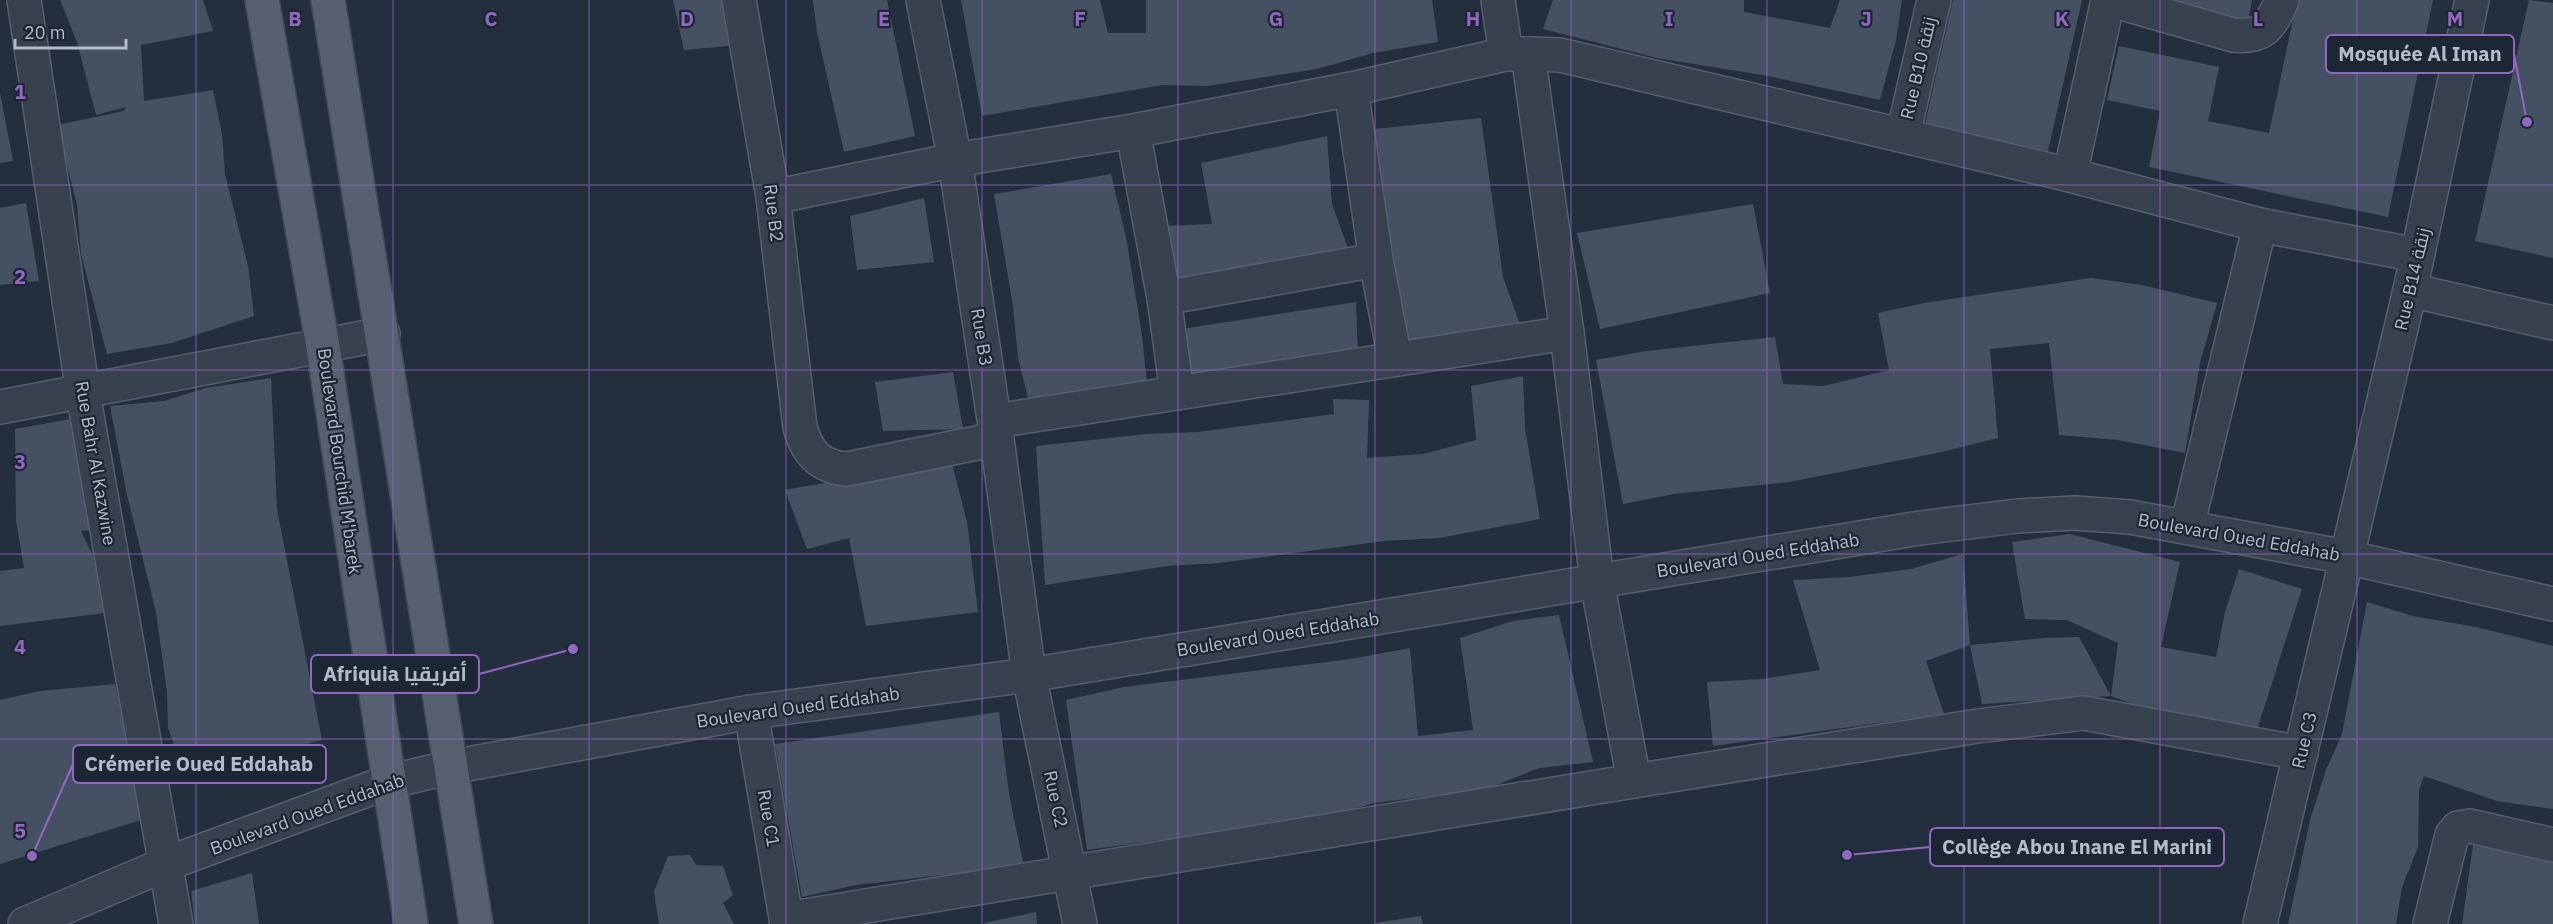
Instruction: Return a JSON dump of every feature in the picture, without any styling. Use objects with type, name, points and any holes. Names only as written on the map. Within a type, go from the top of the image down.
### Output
[{"type":"main road","name":"Boulevard Bourchid M'barek","points":[[262,0],[323,347],[411,924]]},
{"type":"main road","points":[[328,0],[476,924]]},
{"type":"street","name":"Rue B2","points":[[739,0],[773,197],[800,427],[805,445],[811,454],[832,468],[847,469],[996,430],[1177,393],[1567,333]]},
{"type":"street","name":"Rue B3","points":[[923,0],[955,160],[996,430],[1029,675]]},
{"type":"street","points":[[1498,0],[1517,54],[1567,333],[1597,581],[1634,781]]},
{"type":"street","name":"Rue B10 زنقة","points":[[1903,135],[1934,0]]},
{"type":"street","points":[[2070,175],[2110,0],[2233,35],[2248,37],[2268,27],[2282,0]]},
{"type":"street","name":"Rue B14 زنقة","points":[[2346,557],[2410,290],[2472,0]]},
{"type":"street","name":"Rue Bahr Al Kazwine","points":[[16,3],[176,924]]},
{"type":"street","points":[[773,197],[955,160],[1133,131],[1517,54],[1560,55],[2070,175],[2260,225],[2417,255]]},
{"type":"street","points":[[1351,89],[1376,260],[1395,359]]},
{"type":"street","points":[[1133,131],[1164,298],[1177,393]]},
{"type":"street","points":[[2187,527],[2260,225]]},
{"type":"street","points":[[1164,298],[1376,260]]},
{"type":"street","points":[[2410,290],[2553,323]]},
{"type":"street","points":[[0,407],[383,334]]},
{"type":"street","name":"Boulevard Oued Eddahab","points":[[25,924],[166,864],[388,782],[451,767],[751,712],[1029,675],[1920,528],[2017,516],[2086,514],[2130,517],[2346,557],[2553,604]]},
{"type":"street","name":"Rue C3","points":[[2260,924],[2346,557]]},
{"type":"street","name":"Rue C2","points":[[1029,675],[1080,924]]},
{"type":"street","name":"Rue C1","points":[[751,712],[787,922]]},
{"type":"street","points":[[787,922],[1634,781],[1978,726],[2084,713],[2301,753]]},
{"type":"street","points":[[2430,924],[2452,835],[2458,828],[2470,826],[2553,845]]},
{"type":"building","points":[[60,0],[203,0],[213,31],[141,45],[144,101],[213,90],[222,134],[225,174],[248,266],[254,316],[172,343],[107,354],[81,254],[77,205],[57,125],[124,111],[126,107],[96,115],[77,42]]},
{"type":"building","points":[[673,0],[729,0],[739,45],[684,50]]},
{"type":"building","points":[[813,0],[887,0],[915,136],[844,152],[817,32]]},
{"type":"building","points":[[961,0],[1100,0],[1108,33],[1146,33],[1146,0],[1432,0],[1438,42],[1373,53],[1317,69],[1208,86],[1162,85],[982,116]]},
{"type":"building","points":[[1553,0],[1744,0],[1744,12],[1830,28],[1840,0],[1902,0],[1896,40],[1880,100],[1768,76],[1657,58],[1543,29]]},
{"type":"building","points":[[1953,0],[2082,0],[2048,151],[1925,124]]},
{"type":"building","points":[[2150,0],[2252,0],[2248,22]]},
{"type":"building","points":[[2297,0],[2433,0],[2388,217],[2149,167],[2160,111],[2107,100],[2119,46],[2219,67],[2208,121],[2269,133]]},
{"type":"building","points":[[2529,0],[2553,3],[2553,258],[2475,241]]},
{"type":"building","points":[[0,93],[13,161],[0,163]]},
{"type":"building","points":[[1481,118],[1503,277],[1523,333],[1408,352],[1400,300],[1365,130]]},
{"type":"building","points":[[1327,136],[1332,204],[1351,257],[1174,286],[1165,226],[1212,224],[1201,163]]},
{"type":"building","points":[[1111,174],[1126,237],[1142,335],[1148,395],[1030,406],[1018,358],[1013,306],[994,194]]},
{"type":"building","points":[[924,198],[934,262],[857,270],[850,216]]},
{"type":"building","points":[[26,203],[39,281],[0,285],[0,208]]},
{"type":"building","points":[[1753,204],[1770,293],[1600,329],[1577,233]]},
{"type":"building","points":[[2091,278],[2142,285],[2217,303],[2200,363],[2185,453],[2118,440],[2059,435],[2049,343],[1990,349],[1998,438],[1942,452],[1789,482],[1674,494],[1623,504],[1596,360],[1646,351],[1775,337],[1783,384],[1824,386],[1889,370],[1878,313],[1924,303]]},
{"type":"building","points":[[1356,302],[1358,359],[1189,378],[1182,329]]},
{"type":"building","points":[[953,372],[963,429],[883,431],[875,382]]},
{"type":"building","points":[[1523,376],[1525,428],[1540,519],[1439,538],[1384,541],[1219,563],[1167,566],[1045,585],[1036,446],[1146,434],[1198,432],[1334,414],[1333,399],[1369,400],[1367,458],[1423,454],[1476,440],[1471,386]]},
{"type":"building","points":[[271,378],[277,509],[322,740],[250,759],[188,780],[168,728],[167,692],[156,612],[127,495],[110,406],[164,401],[205,388]]},
{"type":"building","points":[[70,419],[97,503],[99,530],[81,531],[94,558],[105,613],[0,626],[0,571],[24,568],[16,520],[15,429]]},
{"type":"building","points":[[951,460],[967,522],[978,612],[866,626],[849,538],[807,549],[785,490]]},
{"type":"building","points":[[2070,534],[2180,562],[2161,647],[2216,657],[2225,612],[2239,569],[2302,589],[2257,730],[2149,710],[2111,696],[2118,643],[2067,620],[2025,619],[2012,542]]},
{"type":"building","points":[[1963,554],[1970,645],[1926,661],[1944,714],[1713,746],[1707,682],[1762,679],[1820,670],[1793,580],[1849,577],[1911,569]]},
{"type":"building","points":[[2367,602],[2413,616],[2476,627],[2553,646],[2553,809],[2497,801],[2424,776],[2419,790],[2418,847],[2402,887],[2396,924],[2288,924],[2310,820],[2326,770],[2342,734]]},
{"type":"building","points":[[1559,615],[1593,762],[1539,768],[1489,788],[1375,803],[1322,817],[1087,850],[1066,700],[1124,687],[1351,659],[1410,648],[1418,736],[1473,730],[1460,638],[1513,621]]},
{"type":"building","points":[[2079,637],[2111,696],[1982,704],[1970,645]]},
{"type":"building","points":[[115,684],[147,818],[0,864],[0,700],[40,691]]},
{"type":"building","points":[[999,712],[1009,794],[1023,862],[969,872],[856,885],[802,897],[775,744]]},
{"type":"building","points":[[2473,845],[2553,863],[2553,924],[2462,924]]},
{"type":"building","points":[[690,855],[696,865],[723,866],[733,895],[723,903],[734,924],[659,924],[654,892],[668,856]]},
{"type":"building","points":[[252,873],[259,924],[195,924],[191,891]]},
{"type":"building","points":[[1036,912],[1037,924],[984,924],[984,923]]},
{"type":"building","points":[[1421,916],[1423,924],[1375,924],[1375,923]]},
{"type":"place","name":"Mosquée Al Iman","points":[[2527,122]]},
{"type":"place","name":"Afriquia أفريقيا","points":[[573,649]]},
{"type":"place","name":"Collège Abou Inane El Marini","points":[[1847,855]]},
{"type":"place","name":"Crémerie Oued Eddahab","points":[[32,856]]}]
